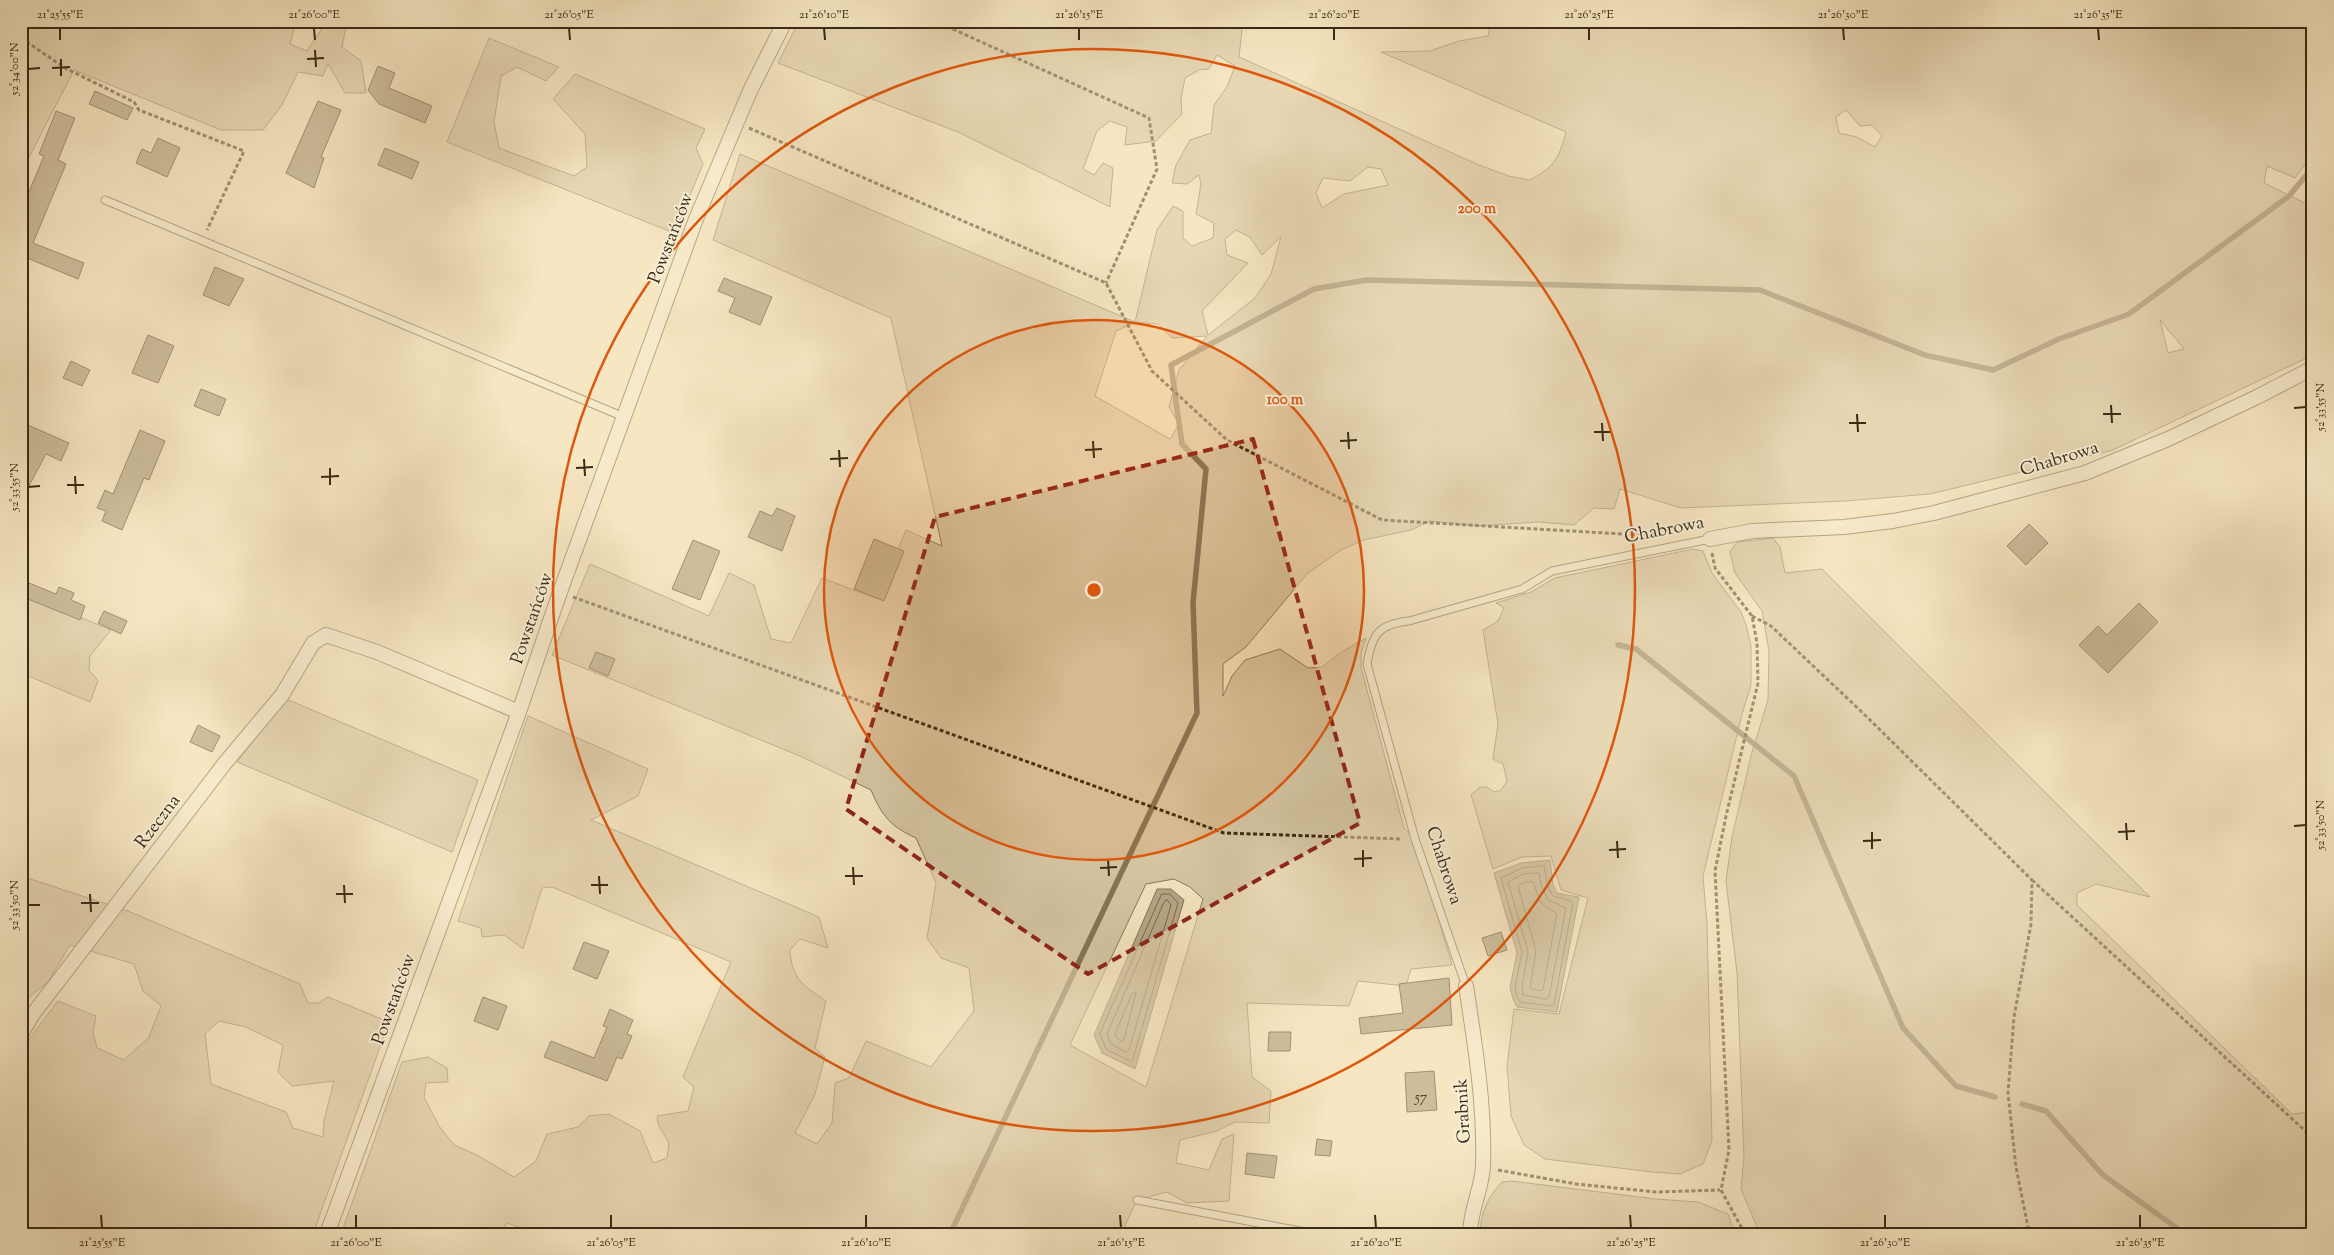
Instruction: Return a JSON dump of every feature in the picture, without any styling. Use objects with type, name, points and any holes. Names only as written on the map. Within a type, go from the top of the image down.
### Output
[{"type":"street","name":"Powstańców","points":[[327,1234],[519,712],[560,592],[696,219],[737,122],[785,21]]},
{"type":"street","name":"Chabrowa","points":[[1710,538],[1752,531],[1844,527],[1893,521],[1934,513],[2085,473],[2168,439],[2313,368]]},
{"type":"street","name":"Rzeczna","points":[[21,1034],[34,1014],[219,770],[282,695],[313,643],[326,635],[377,652],[519,712]]},
{"type":"street","name":"Grabnik","points":[[1466,986],[1480,1078],[1483,1168],[1470,1223],[1470,1234]]},
{"type":"lane","points":[[105,200],[624,416]]},
{"type":"lane","name":"Chabrowa","points":[[1466,986],[1415,839],[1367,664],[1370,644],[1380,629],[1395,622],[1409,621],[1522,589],[1552,571],[1710,538]]},
{"type":"lane","points":[[1137,1200],[1316,1234]]},
{"type":"path","points":[[935,21],[1149,118],[1157,169],[1106,284]]},
{"type":"path","points":[[21,38],[65,68],[134,102],[139,110],[244,151],[202,241]]},
{"type":"path","points":[[737,122],[1106,284],[1152,371],[1227,440],[1382,520],[1660,536]]},
{"type":"path","points":[[1710,538],[1715,568],[1752,616],[1771,626],[1812,664],[1992,838],[2032,880],[2313,1138]]},
{"type":"path","points":[[560,592],[1224,833],[1415,839]]},
{"type":"path","points":[[1745,1234],[1721,1190],[1729,1150],[1715,871],[1726,816],[1758,683],[1757,643],[1752,616]]},
{"type":"path","points":[[2027,1234],[2028,1226],[2010,1119],[2008,1093],[2014,1018],[2031,924],[2032,880]]},
{"type":"path","points":[[1483,1168],[1576,1184],[1656,1192],[1721,1190]]},
{"type":"highlighted area","points":[[1253,439],[1360,823],[1088,974],[846,809],[935,517]]},
{"type":"shaded area","points":[[21,21],[296,21],[290,44],[307,51],[327,21],[347,21],[342,47],[361,61],[366,93],[345,93],[328,64],[323,76],[298,72],[282,105],[263,130],[221,130],[74,70],[21,173]]},
{"type":"shaded area","points":[[799,21],[1243,21],[1239,57],[1479,165],[1509,176],[1530,180],[1545,171],[1558,156],[1566,132],[1381,52],[1430,51],[1459,41],[1488,36],[1491,21],[2313,21],[2313,154],[2295,178],[2267,166],[2264,183],[2313,207],[2313,355],[2113,450],[1930,494],[1845,501],[1681,508],[1620,489],[1614,509],[1594,508],[1574,525],[1539,522],[1476,526],[1430,521],[1411,530],[1364,540],[1341,550],[1307,574],[1246,647],[1223,664],[1223,696],[1232,676],[1245,660],[1280,649],[1308,668],[1322,667],[1340,653],[1366,638],[1361,654],[1361,668],[1404,828],[1415,839],[1452,965],[1411,969],[1406,986],[1358,981],[1349,1006],[1247,1003],[1252,1077],[1271,1091],[1269,1123],[1235,1122],[1217,1131],[1180,1140],[1176,1163],[1209,1170],[1222,1139],[1234,1134],[1229,1201],[1187,1203],[1167,1192],[1137,1200],[1123,1230],[1155,1228],[1154,1234],[537,1234],[507,1223],[501,1234],[341,1234],[402,1062],[428,1057],[447,1068],[448,1082],[426,1083],[424,1097],[439,1126],[454,1145],[475,1154],[514,1177],[536,1161],[547,1134],[578,1127],[589,1116],[609,1114],[640,1131],[653,1163],[667,1158],[669,1143],[658,1124],[657,1116],[688,1111],[694,1087],[683,1077],[731,962],[552,887],[542,888],[523,949],[504,935],[482,937],[481,928],[458,921],[528,716],[648,769],[638,796],[591,820],[819,917],[828,948],[800,939],[790,950],[793,968],[800,981],[826,1001],[815,1048],[825,1057],[815,1094],[795,1133],[817,1144],[832,1123],[835,1083],[849,1078],[866,1041],[931,1067],[974,1011],[969,968],[941,958],[927,938],[936,883],[916,838],[900,829],[888,819],[879,807],[871,790],[800,756],[552,655],[590,564],[709,616],[729,573],[754,585],[771,639],[791,643],[822,578],[878,599],[906,530],[942,546],[891,318],[713,240],[740,154],[1135,322],[1157,230],[1173,206],[1183,211],[1183,238],[1192,246],[1213,238],[1214,223],[1196,214],[1201,184],[1199,175],[1187,184],[1172,183],[1176,165],[1190,140],[1211,133],[1214,105],[1227,87],[1235,66],[1217,55],[1209,69],[1199,70],[1185,78],[1181,99],[1182,114],[1156,141],[1125,145],[1127,127],[1110,121],[1097,131],[1083,169],[1094,175],[1103,163],[1113,168],[1110,207],[958,132],[778,63]],"holes":[[[1846,110],[1860,126],[1872,125],[1882,136],[1875,147],[1857,137],[1839,133],[1836,117]],[[1368,167],[1381,169],[1388,185],[1344,194],[1322,208],[1316,193],[1323,178],[1350,181]],[[1236,230],[1250,237],[1262,255],[1281,237],[1271,274],[1255,298],[1208,335],[1202,311],[1248,263],[1227,255],[1225,239]],[[2160,320],[2184,349],[2168,353]],[[1136,322],[1158,324],[1172,338],[1207,336],[1179,370],[1169,407],[1179,424],[1170,439],[1095,396],[1116,331]],[[1174,879],[1190,887],[1203,899],[1146,1087],[1070,1045],[1146,884]]]},
{"type":"shaded area","points":[[489,38],[559,67],[546,81],[517,67],[501,76],[494,122],[499,148],[574,176],[587,167],[585,134],[553,99],[575,74],[705,129],[696,148],[703,164],[674,233],[447,142]]},
{"type":"shaded area","points":[[1773,538],[1780,547],[1785,573],[1822,569],[2150,897],[2096,884],[2077,893],[2077,905],[2292,1114],[2313,1112],[2313,1234],[1760,1234],[1741,1189],[1744,1157],[1737,973],[1726,881],[1732,837],[1751,756],[1768,700],[1769,651],[1762,611],[1735,573],[1730,552],[1737,542]]},
{"type":"shaded area","points":[[1693,549],[1703,551],[1712,573],[1741,612],[1751,646],[1751,685],[1742,714],[1703,876],[1707,924],[1712,1141],[1703,1164],[1680,1174],[1545,1159],[1524,1145],[1511,1116],[1507,1066],[1514,1009],[1559,1014],[1588,898],[1561,890],[1551,856],[1522,857],[1493,869],[1471,795],[1480,787],[1487,787],[1494,792],[1501,790],[1507,781],[1503,764],[1493,759],[1498,724],[1483,630],[1498,621],[1504,608],[1496,603],[1531,592],[1555,578]]},
{"type":"shaded area","points":[[21,593],[111,630],[90,656],[89,670],[98,681],[90,702],[21,673]]},
{"type":"shaded area","points":[[286,699],[478,780],[452,852],[237,762]]},
{"type":"shaded area","points":[[21,876],[128,911],[300,984],[308,1003],[319,1003],[328,997],[389,1022],[313,1234],[21,1234],[21,1050],[58,1001],[96,1016],[93,1032],[97,1048],[124,1060],[149,1037],[161,1006],[143,991],[134,964],[70,945],[48,982],[27,999],[21,997]],"holes":[[[219,1021],[246,1027],[283,1045],[278,1072],[292,1086],[334,1081],[324,1121],[323,1137],[293,1128],[286,1112],[211,1084],[205,1034]]]},
{"type":"shaded area","points":[[1511,1181],[1656,1199],[1698,1202],[1728,1214],[1735,1234],[1480,1234],[1483,1212],[1492,1194],[1502,1182]]},
{"type":"water","points":[[1550,860],[1553,885],[1557,893],[1579,897],[1557,1012],[1517,1007],[1513,999],[1510,987],[1517,953],[1494,873],[1521,863]]},
{"type":"water","points":[[1157,889],[1171,889],[1184,900],[1135,1069],[1102,1053],[1094,1035]]},
{"type":"building","points":[[378,66],[395,73],[389,88],[432,106],[425,123],[379,104],[368,90]]},
{"type":"building","points":[[95,91],[133,108],[127,120],[89,104]]},
{"type":"building","points":[[318,101],[341,110],[321,157],[324,158],[314,188],[286,173]]},
{"type":"building","points":[[56,111],[75,118],[58,160],[66,164],[33,243],[84,263],[78,279],[27,258],[21,271],[21,211],[44,156],[39,154]]},
{"type":"building","points":[[158,138],[180,148],[167,177],[136,163],[142,149],[151,153]]},
{"type":"building","points":[[385,148],[419,162],[412,179],[378,165]]},
{"type":"building","points":[[215,267],[244,279],[229,306],[203,295]]},
{"type":"building","points":[[724,278],[772,297],[760,325],[729,312],[735,298],[718,291]]},
{"type":"building","points":[[148,335],[174,346],[158,383],[132,373]]},
{"type":"building","points":[[71,361],[90,370],[82,386],[63,378]]},
{"type":"building","points":[[201,389],[226,399],[219,416],[194,406]]},
{"type":"building","points":[[21,422],[69,443],[61,461],[46,454],[21,501]]},
{"type":"building","points":[[140,430],[165,441],[149,480],[144,478],[122,530],[102,521],[106,511],[97,508],[105,490],[113,494]]},
{"type":"building","points":[[777,508],[795,516],[782,551],[748,537],[760,511],[772,516]]},
{"type":"building","points":[[2029,524],[2048,543],[2026,565],[2007,546]]},
{"type":"building","points":[[874,539],[904,551],[884,601],[854,589]]},
{"type":"building","points":[[693,540],[720,551],[700,600],[672,589]]},
{"type":"building","points":[[29,583],[56,594],[59,587],[74,593],[71,600],[85,606],[80,620],[23,597]]},
{"type":"building","points":[[2139,603],[2158,622],[2108,673],[2079,645],[2098,626],[2107,635]]},
{"type":"building","points":[[104,611],[127,621],[121,634],[98,623]]},
{"type":"building","points":[[596,652],[615,659],[608,676],[589,668]]},
{"type":"building","points":[[198,725],[220,736],[212,752],[190,742]]},
{"type":"building","points":[[1501,932],[1507,950],[1488,956],[1482,938]]},
{"type":"building","points":[[584,942],[609,951],[597,979],[573,969]]},
{"type":"building","points":[[1449,978],[1452,1025],[1361,1034],[1359,1018],[1403,1013],[1399,984]]},
{"type":"building","points":[[483,997],[507,1006],[498,1030],[474,1021]]},
{"type":"building","points":[[610,1009],[633,1020],[627,1034],[632,1036],[622,1059],[617,1057],[607,1081],[544,1057],[551,1041],[594,1058],[607,1027],[603,1026]]},
{"type":"building","points":[[1269,1032],[1291,1032],[1290,1051],[1268,1051]]},
{"type":"building","points":[[1434,1071],[1437,1110],[1407,1112],[1405,1073]]},
{"type":"building","points":[[1317,1139],[1332,1141],[1330,1156],[1315,1155]]},
{"type":"building","points":[[1247,1153],[1277,1156],[1274,1178],[1245,1174]]},
{"type":"waterway","points":[[1367,22],[1371,21]]},
{"type":"waterway","points":[[950,1234],[1197,713],[1193,603],[1206,469],[1182,444],[1171,365],[1314,289],[1366,280],[1760,290],[1925,355],[1993,370],[2059,339],[2129,314],[2289,196],[2313,167]]},
{"type":"waterway","points":[[1618,645],[1636,649],[1794,776],[1903,1028],[1956,1086],[1995,1097]]},
{"type":"waterway","points":[[2022,1104],[2046,1111],[2103,1175],[2185,1234]]}]
